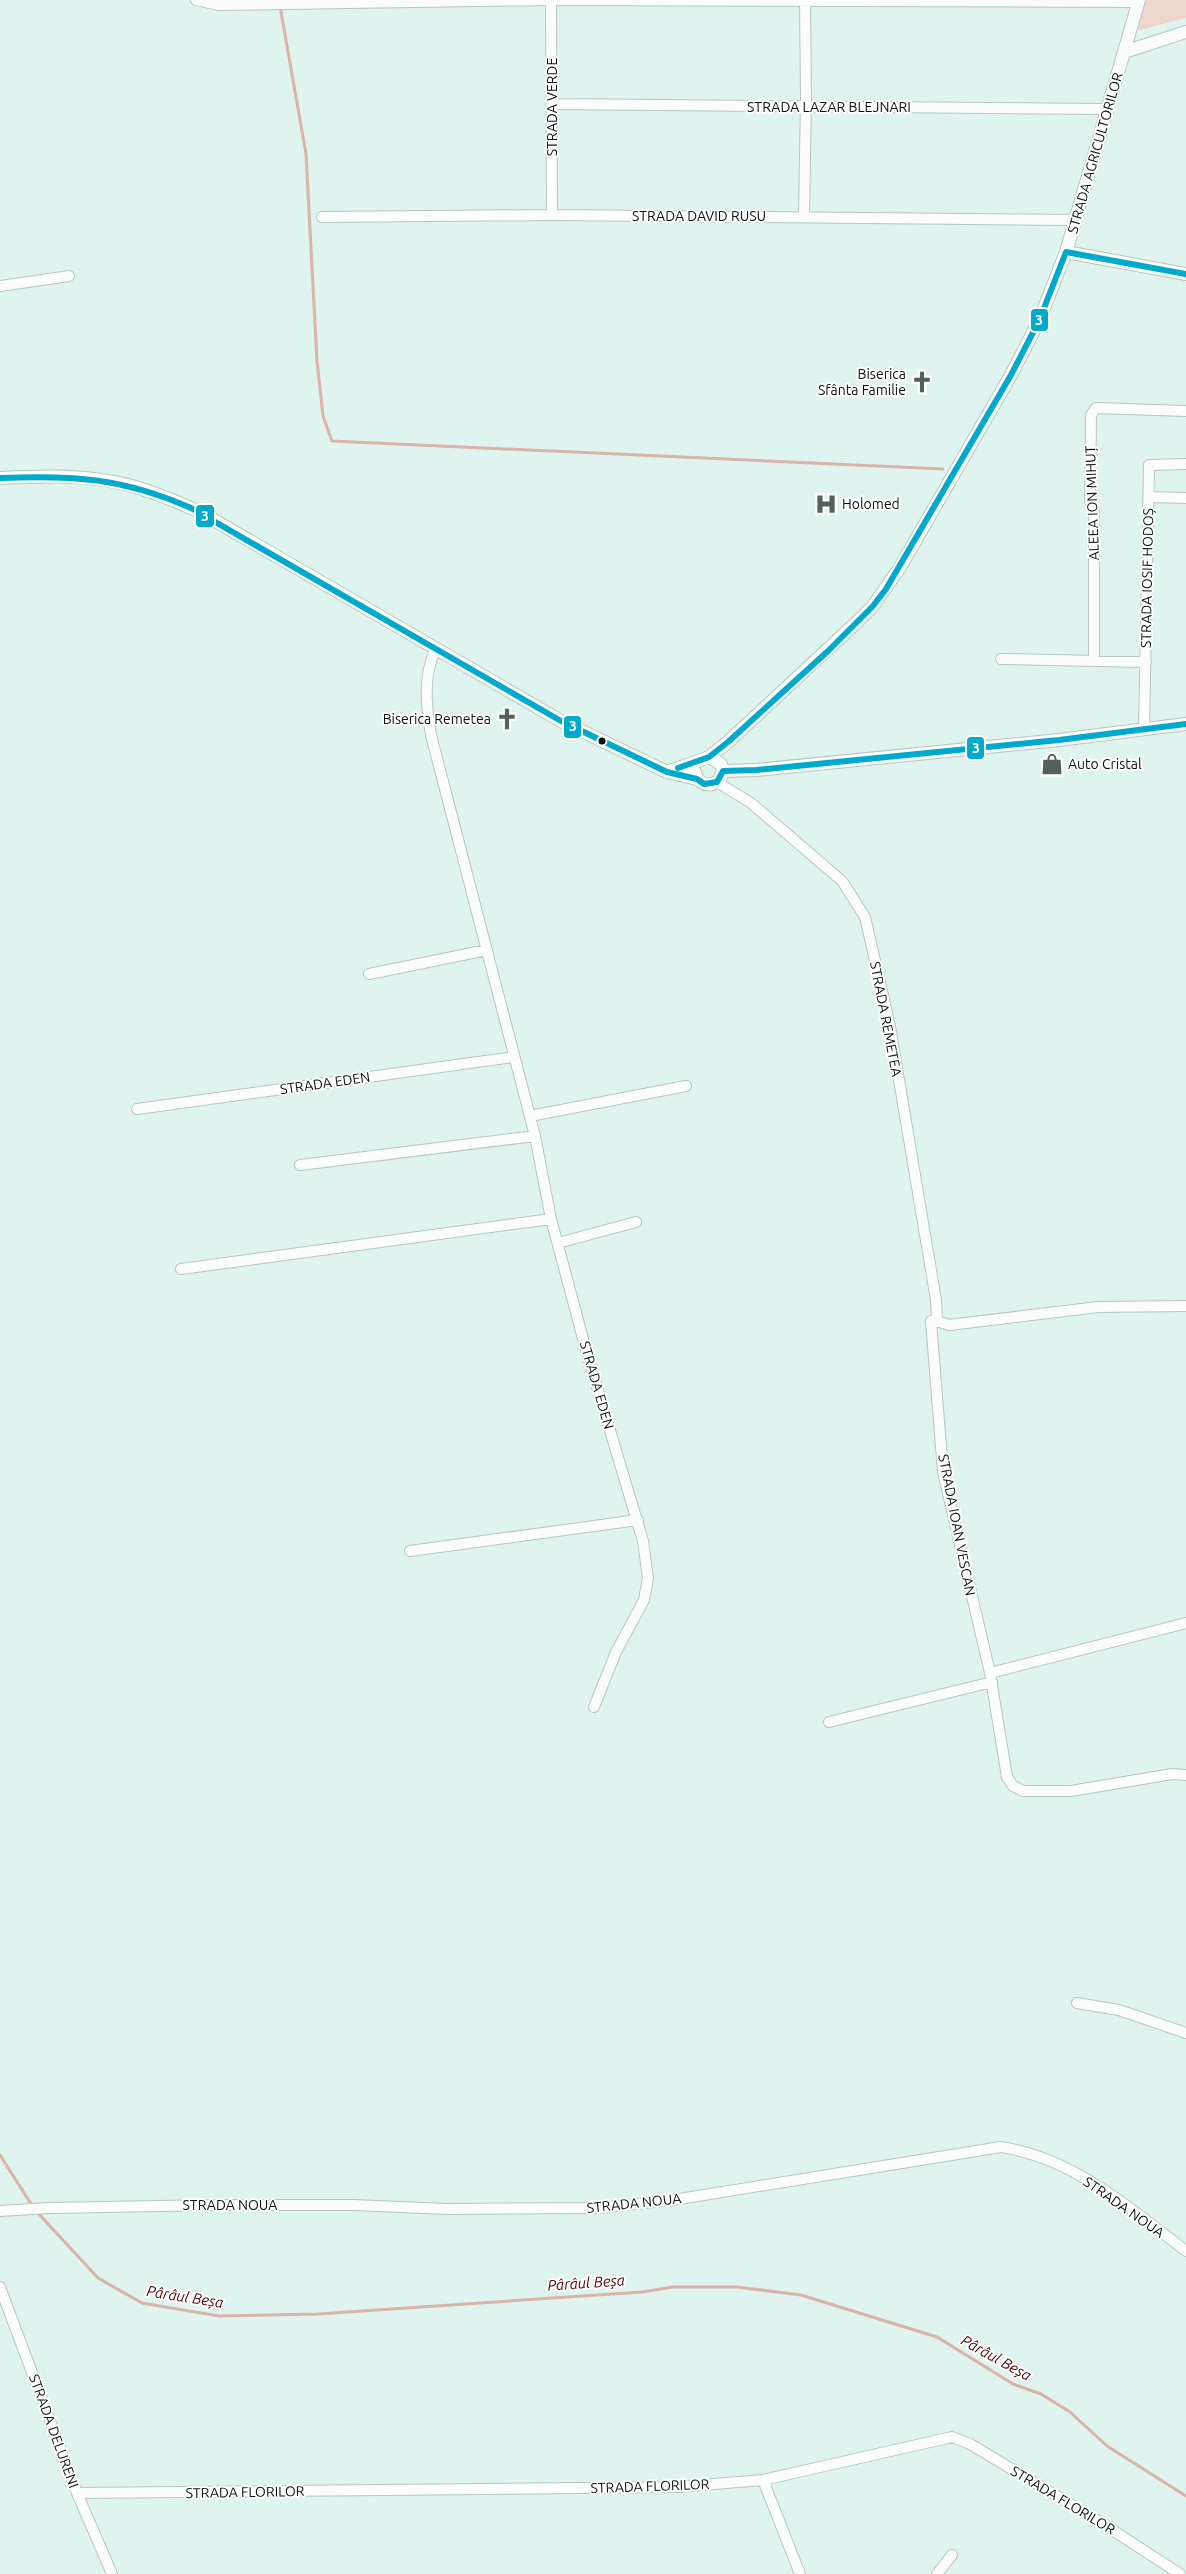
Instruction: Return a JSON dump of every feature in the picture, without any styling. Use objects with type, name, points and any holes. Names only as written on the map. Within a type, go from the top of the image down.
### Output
[{"type":"street","points":[[196,0],[219,5],[551,0],[1139,1]]},
{"type":"street","name":"STRADA VERDE","points":[[551,0],[552,214]]},
{"type":"street","points":[[804,216],[805,1]]},
{"type":"street","name":"STRADA AGRICULTORILOR","points":[[704,759],[728,742],[828,651],[873,606],[886,589],[1012,376],[1050,298],[1066,252],[1139,1]]},
{"type":"street","points":[[1124,52],[1186,32]]},
{"type":"street","name":"STRADA LAZAR BLEJNARI","points":[[552,104],[1107,109]]},
{"type":"street","name":"STRADA DAVID RUSU","points":[[322,217],[552,214],[1076,220]]},
{"type":"street","points":[[1066,252],[1186,274]]},
{"type":"street","points":[[0,286],[69,276]]},
{"type":"street","name":"ALEEA ION MIHUȚ","points":[[1094,659],[1094,512],[1090,501],[1091,415],[1096,408],[1186,410]]},
{"type":"street","name":"STRADA IOSIF HODOȘ","points":[[1144,729],[1149,465],[1186,464]]},
{"type":"street","points":[[0,478],[76,477],[120,483],[153,493],[200,512],[435,650],[561,721],[667,772],[697,778],[708,785],[720,772],[728,742]]},
{"type":"street","points":[[1149,497],[1186,498]]},
{"type":"street","name":"STRADA EDEN","points":[[435,650],[428,664],[426,682],[431,735],[535,1136],[551,1219],[607,1424],[638,1520],[648,1578],[644,1600],[616,1652],[594,1708]]},
{"type":"street","points":[[1001,658],[1094,659],[1146,662]]},
{"type":"street","points":[[704,759],[720,772],[768,769],[1059,740],[1186,724]]},
{"type":"street","points":[[667,772],[704,759]]},
{"type":"street","points":[[697,778],[695,770],[704,759]]},
{"type":"street","name":"STRADA REMETEA","points":[[720,772],[751,803],[842,881],[865,917],[890,1026],[936,1300],[937,1321]]},
{"type":"street","points":[[369,974],[487,950]]},
{"type":"street","name":"STRADA EDEN","points":[[137,1109],[514,1057]]},
{"type":"street","points":[[530,1116],[686,1086]]},
{"type":"street","points":[[300,1166],[535,1136]]},
{"type":"street","points":[[181,1269],[551,1219]]},
{"type":"street","points":[[558,1242],[636,1222]]},
{"type":"street","points":[[937,1321],[949,1325],[1098,1307],[1186,1306]]},
{"type":"street","name":"STRADA IOAN VESCAN","points":[[937,1321],[931,1320],[943,1472],[991,1678],[1006,1777],[1013,1786],[1023,1791],[1070,1791],[1172,1774],[1186,1775]]},
{"type":"street","points":[[410,1550],[638,1520]]},
{"type":"street","points":[[828,1722],[1186,1623]]},
{"type":"street","points":[[1077,2002],[1119,2010],[1186,2033]]},
{"type":"street","name":"STRADA NOUA","points":[[0,2211],[49,2208],[354,2205],[447,2209],[598,2208],[673,2200],[1000,2147],[1019,2150],[1050,2161],[1089,2181],[1121,2201],[1186,2251]]},
{"type":"street","name":"STRADA DELURENI","points":[[0,2287],[77,2493],[112,2574]]},
{"type":"street","name":"STRADA FLORILOR","points":[[77,2493],[677,2487],[764,2480],[952,2437],[970,2444],[1100,2522],[1180,2574]]},
{"type":"street","points":[[764,2480],[800,2574]]},
{"type":"street","points":[[937,2574],[952,2555]]},
{"type":"shaded area","points":[[1142,0],[1186,0],[1186,18],[1136,31]]},
{"type":"waterway","points":[[280,6],[306,154],[317,361],[323,416],[332,441],[943,469]]},
{"type":"waterway","name":"Pârâul Beșa","points":[[0,2155],[33,2207]]},
{"type":"waterway","name":"Pârâul Beșa","points":[[37,2212],[98,2278],[142,2303],[219,2316],[318,2314],[642,2292],[673,2287],[737,2287],[801,2295],[937,2337],[1013,2384],[1041,2394],[1070,2412],[1107,2446],[1186,2496]]},
{"type":"transit line","name":"3","points":[[678,768],[709,757],[728,742],[828,651],[873,606],[886,589],[1011,375],[1039,321],[1066,252],[1186,274]]},
{"type":"transit line","name":"3","points":[[0,478],[52,477],[98,481],[143,490],[191,508],[561,721],[667,772],[697,779],[704,784],[717,782],[723,771],[756,770],[1059,740],[1186,724]]},
{"type":"place","name":"Biserica Sfânta Familie","points":[[922,382]]},
{"type":"place","name":"Holomed","points":[[826,504]]},
{"type":"place","name":"Biserica Remetea","points":[[507,719]]},
{"type":"place","name":"Auto Cristal","points":[[1052,764]]}]
